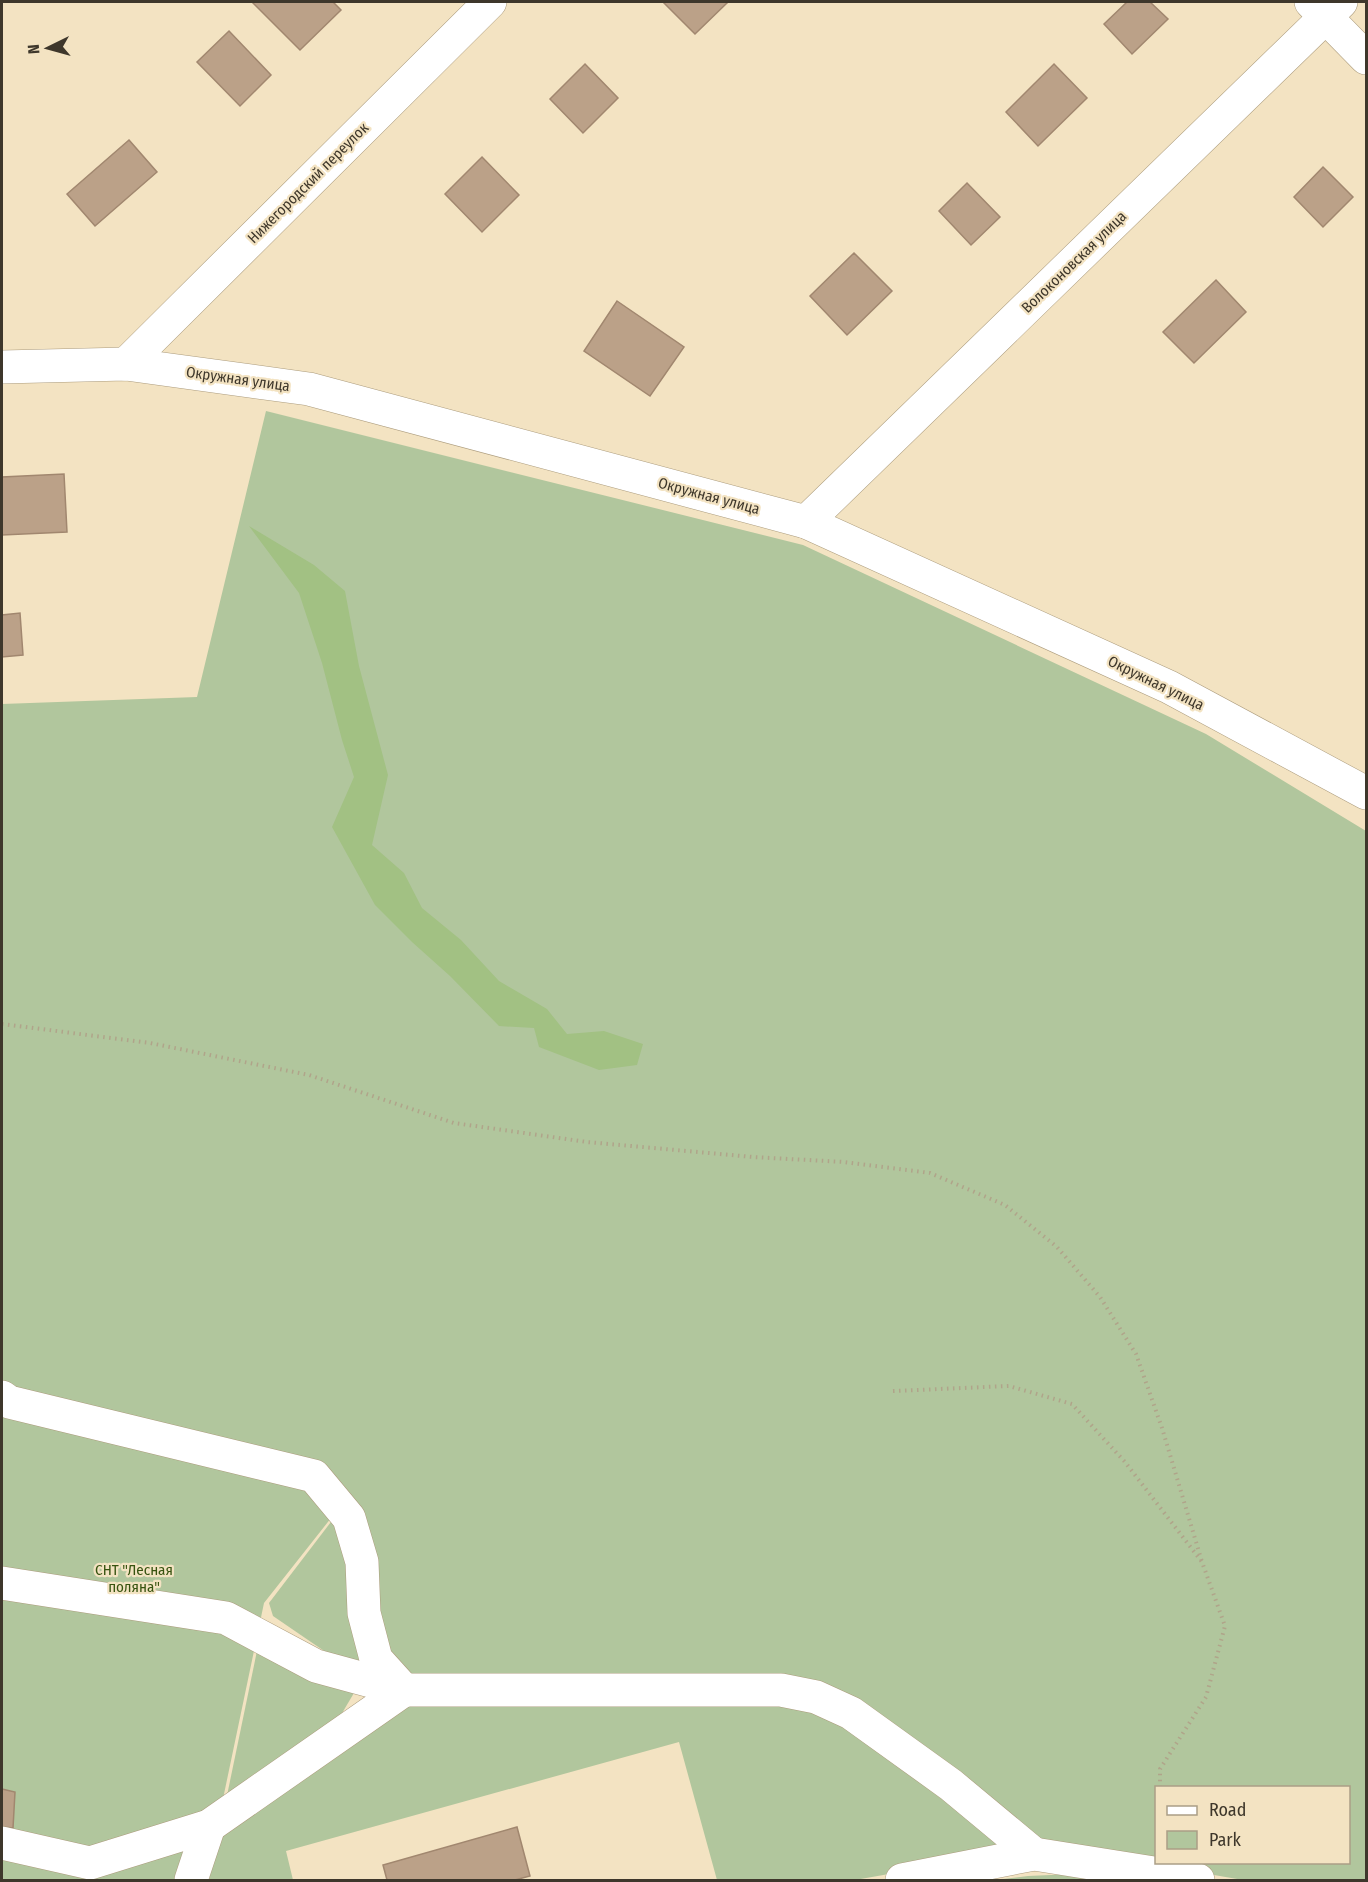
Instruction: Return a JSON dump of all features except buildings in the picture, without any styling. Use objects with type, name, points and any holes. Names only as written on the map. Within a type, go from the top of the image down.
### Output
[{"type":"street","name":"Нижегородский переулок","points":[[126,364],[490,2]]},
{"type":"street","points":[[1326,7],[1366,58]]},
{"type":"street","name":"Волоконовская улица","points":[[806,522],[1326,7]]},
{"type":"street","name":"Окружная улица","points":[[2,367],[126,364],[309,389],[806,522],[1169,687],[1366,793]]},
{"type":"street","points":[[2,1397],[9,1402],[314,1476],[349,1518],[362,1562],[364,1612],[376,1659],[404,1689]]},
{"type":"street","points":[[2,1583],[226,1618],[316,1666],[404,1689],[781,1690],[816,1697],[852,1713],[951,1785],[1034,1854]]},
{"type":"street","points":[[2,1843],[90,1863],[209,1826],[404,1689]]},
{"type":"street","points":[[191,1881],[209,1826]]},
{"type":"street","points":[[902,1881],[1034,1854],[1198,1881]]},
{"type":"path","points":[[2,1024],[150,1043],[309,1075],[454,1123],[587,1142],[753,1158],[844,1162],[930,1173],[1005,1205],[1057,1247],[1100,1297],[1136,1354],[1162,1428],[1202,1562],[1225,1626],[1206,1697],[1160,1769],[1160,1786]]},
{"type":"path","points":[[893,1391],[1009,1386],[1072,1404],[1125,1462],[1202,1562]]},
{"type":"green space","points":[[266,411],[803,545],[1206,734],[1366,831],[1366,1880],[1243,1880],[1040,1845],[855,1706],[415,1679],[393,1662],[344,1492],[2,1384],[2,704],[197,697]]},
{"type":"green space","points":[[249,526],[314,565],[345,591],[359,666],[388,775],[372,845],[404,873],[422,908],[461,940],[499,981],[547,1009],[567,1034],[604,1031],[643,1044],[637,1065],[599,1070],[539,1047],[534,1028],[499,1026],[375,905],[332,827],[354,777],[322,663],[299,593]]},
{"type":"green space","name":"СНТ \"Лесная поляна\"","points":[[2,1408],[306,1482],[335,1513],[264,1603],[206,1880],[2,1880]]},
{"type":"green space","points":[[337,1514],[369,1664],[330,1655],[273,1616],[269,1603]]},
{"type":"green space","points":[[258,1646],[354,1693],[332,1730],[224,1810]]},
{"type":"green space","points":[[760,1698],[828,1714],[1013,1852],[855,1880],[717,1880],[679,1742],[286,1851],[293,1880],[209,1880],[220,1824],[406,1702]]},
{"type":"green space","points":[[1074,1874],[1121,1880],[995,1880],[1028,1876]]}]
